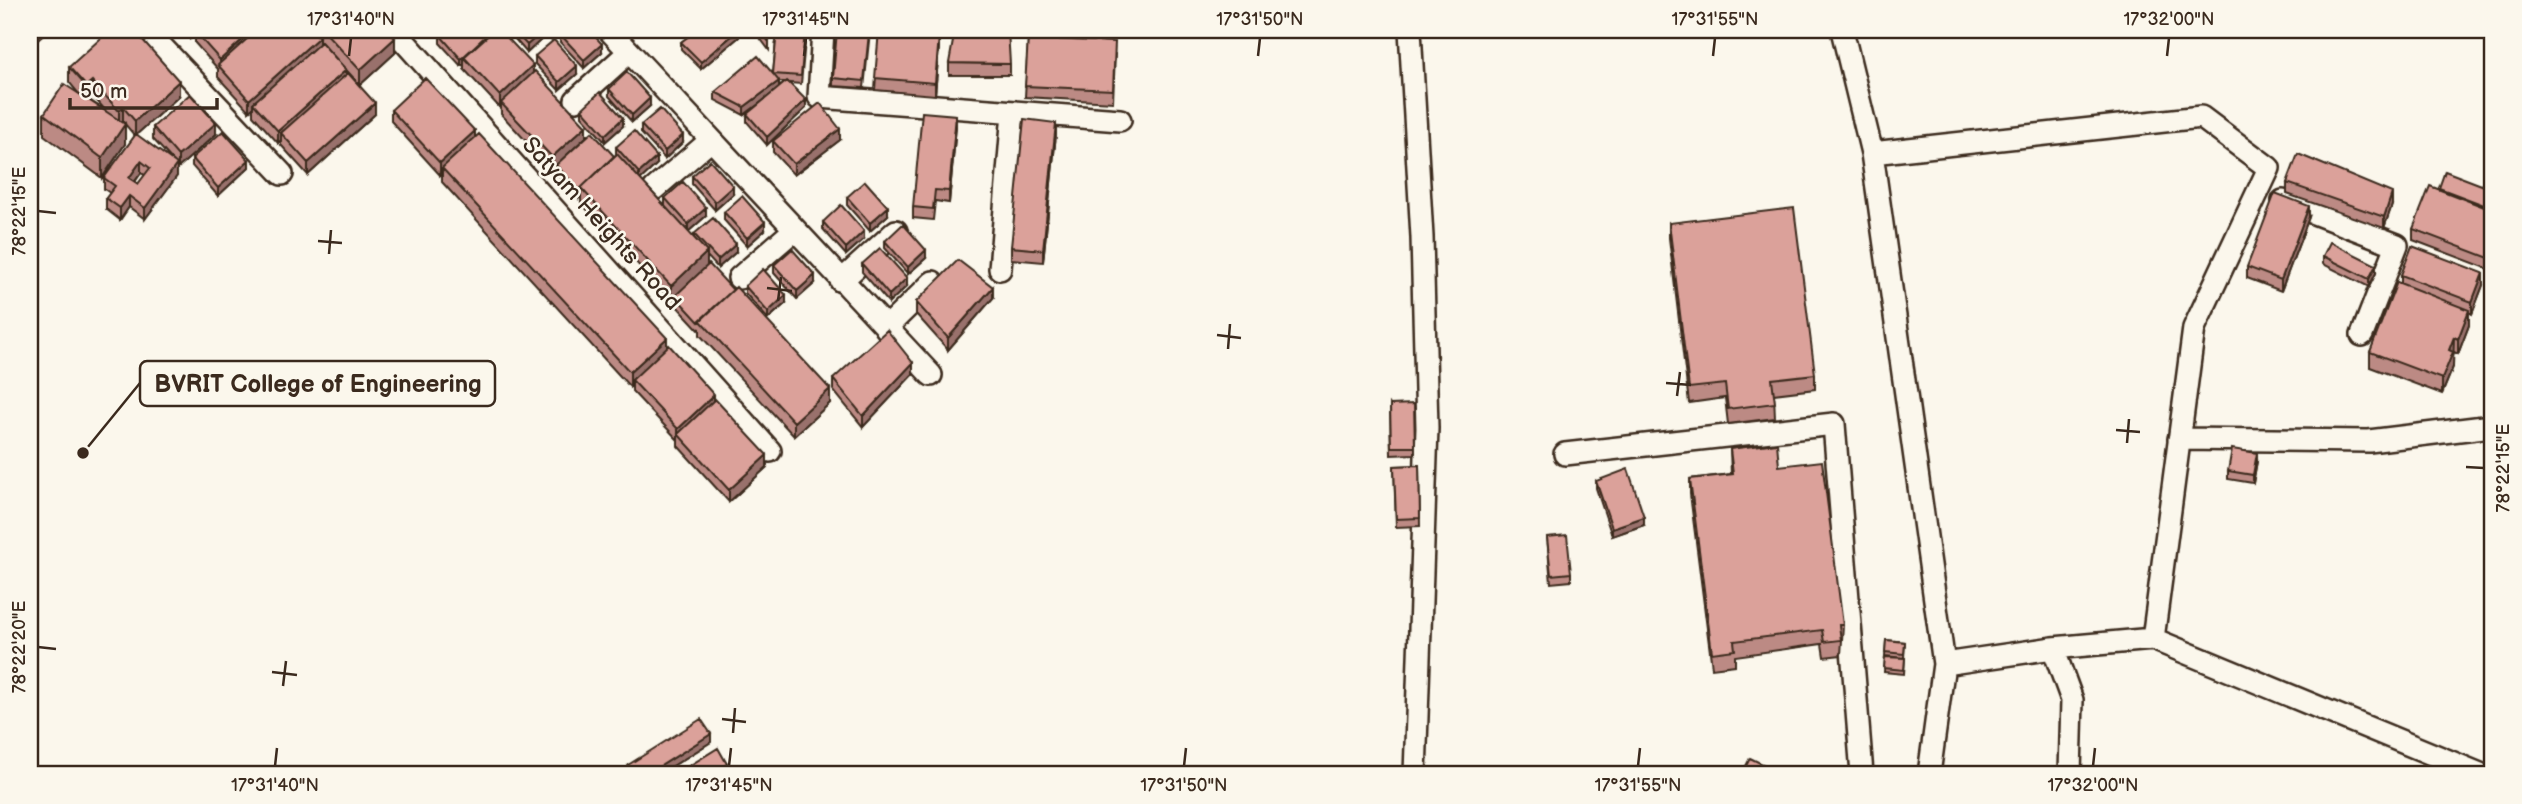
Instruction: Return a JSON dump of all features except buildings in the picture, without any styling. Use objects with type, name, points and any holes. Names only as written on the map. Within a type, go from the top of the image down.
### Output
[{"type":"street","points":[[146,30],[282,174]]},
{"type":"street","name":"Satyam Heights Road","points":[[394,30],[770,450]]},
{"type":"street","points":[[609,30],[931,375]]},
{"type":"street","points":[[823,30],[819,97],[1120,120]]},
{"type":"street","points":[[1410,30],[1422,237],[1427,428],[1415,774]]},
{"type":"street","points":[[1842,30],[1872,153],[1944,664],[1929,774]]},
{"type":"street","points":[[576,100],[629,52]]},
{"type":"street","points":[[1000,269],[1013,112]]},
{"type":"street","points":[[1872,153],[2201,117],[2269,168],[2194,328],[2153,639]]},
{"type":"street","points":[[654,189],[711,140]]},
{"type":"street","points":[[2259,191],[2397,245],[2362,335]]},
{"type":"street","points":[[739,278],[794,230]]},
{"type":"street","points":[[841,281],[896,231]]},
{"type":"street","points":[[886,328],[933,282]]},
{"type":"street","points":[[1565,454],[1834,424],[1862,774]]},
{"type":"street","points":[[2179,439],[2369,441],[2492,426]]},
{"type":"street","points":[[1944,664],[2053,648],[2153,639],[2480,774]]},
{"type":"street","points":[[2053,648],[2072,700],[2070,774]]},
{"type":"place","name":"BVRIT College of Engineering","points":[[83,453]]}]
